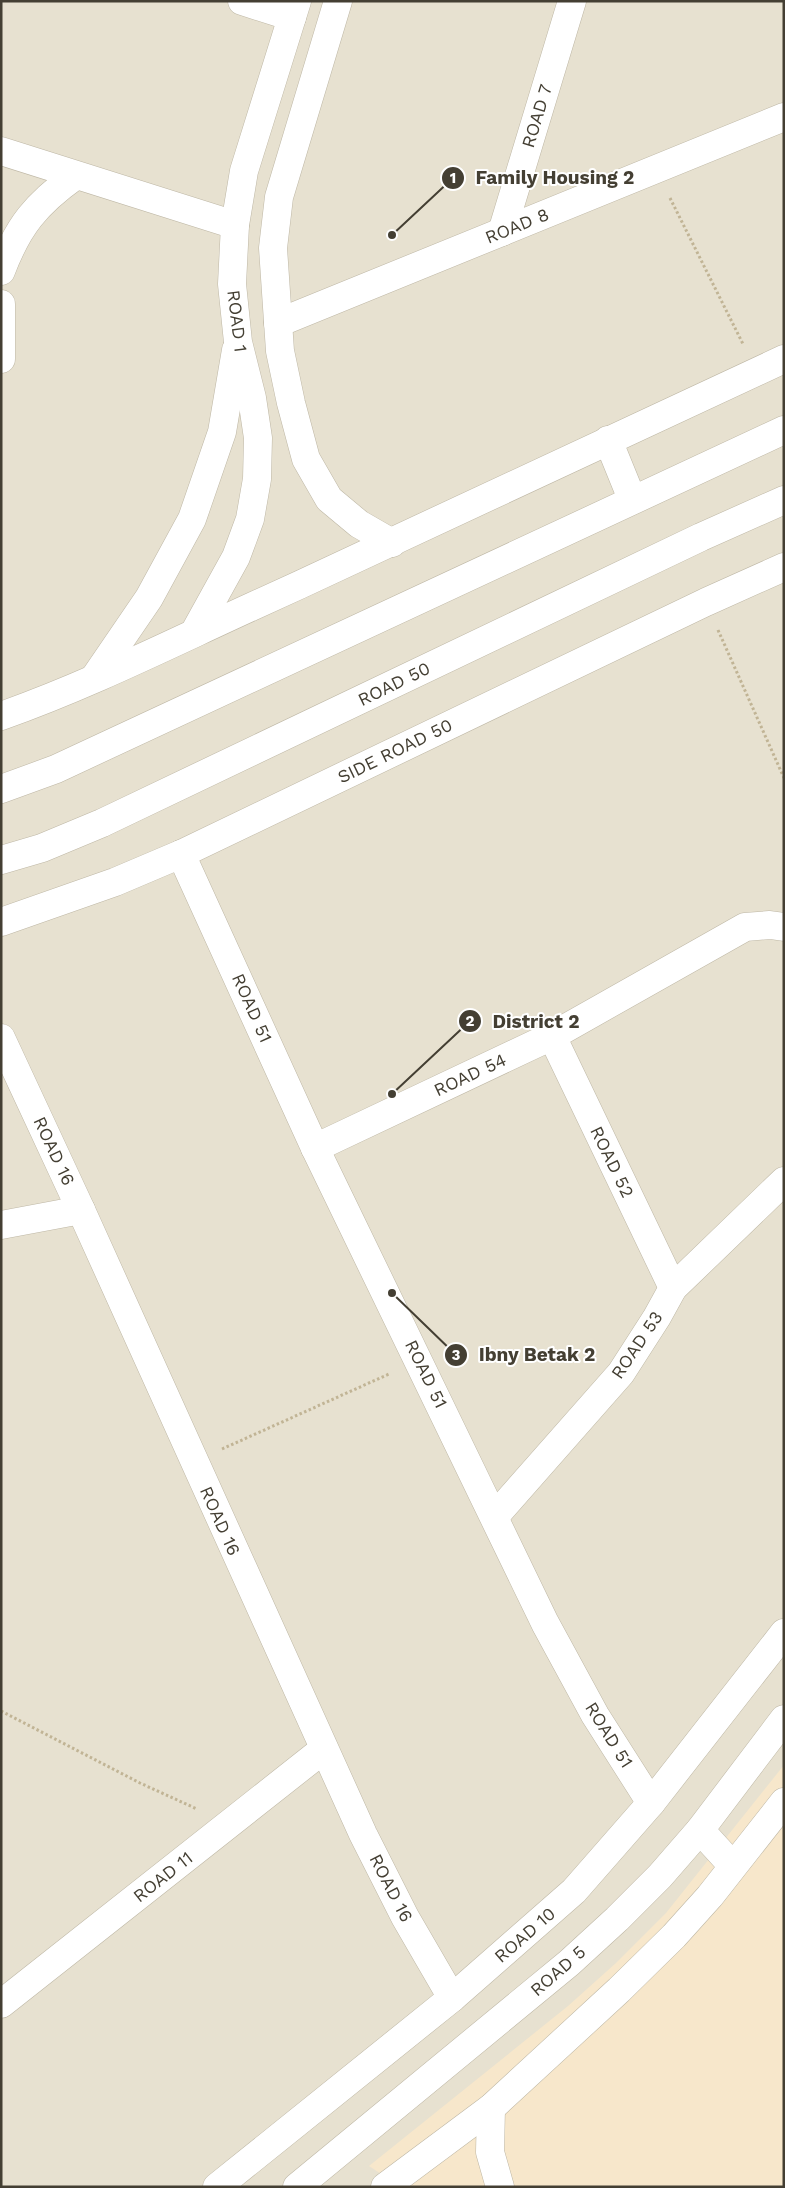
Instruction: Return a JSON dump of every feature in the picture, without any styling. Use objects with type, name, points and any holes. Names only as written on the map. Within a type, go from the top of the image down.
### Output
[{"type":"street","points":[[242,1],[294,9]]},
{"type":"street","points":[[338,1],[279,197],[273,248],[280,351],[306,459],[329,499],[359,524],[392,543]]},
{"type":"street","name":"ROAD 7","points":[[502,232],[572,1]]},
{"type":"street","name":"ROAD 1","points":[[194,633],[236,557],[250,519],[257,479],[258,438],[252,398],[238,342],[232,284],[235,225],[244,171],[294,9]]},
{"type":"street","name":"ROAD 8","points":[[278,322],[784,117]]},
{"type":"street","points":[[1,151],[74,176],[235,225]]},
{"type":"street","points":[[1,271],[11,244],[28,218],[49,194],[74,176]]},
{"type":"street","points":[[1,304],[1,359]]},
{"type":"street","points":[[95,677],[149,598],[192,519],[222,432],[238,342]]},
{"type":"street","points":[[1,716],[95,677],[392,543],[608,440],[784,360]]},
{"type":"street","points":[[1,789],[56,769],[632,499],[784,430]]},
{"type":"street","points":[[608,440],[632,499]]},
{"type":"street","name":"ROAD 50","points":[[1,860],[42,848],[102,823],[701,537],[784,500]]},
{"type":"street","name":"SIDE ROAD 50","points":[[1,922],[114,882],[182,854],[706,602],[784,567]]},
{"type":"street","name":"ROAD 51","points":[[182,854],[315,1148],[420,1361],[545,1623],[586,1698],[652,1803]]},
{"type":"street","name":"ROAD 54","points":[[315,1148],[552,1036],[745,927],[770,925],[784,927]]},
{"type":"street","name":"ROAD 52","points":[[552,1036],[672,1288]]},
{"type":"street","name":"ROAD 16","points":[[1,1038],[81,1210],[363,1834],[405,1917],[452,1998]]},
{"type":"street","name":"ROAD 53","points":[[495,1516],[621,1373],[658,1318],[672,1288],[784,1181]]},
{"type":"street","points":[[1,1225],[81,1210]]},
{"type":"street","name":"ROAD 10","points":[[216,2187],[452,1998],[574,1891],[652,1803],[784,1633]]},
{"type":"street","name":"ROAD 5","points":[[297,2187],[569,1963],[660,1876],[700,1830],[784,1719]]},
{"type":"street","name":"ROAD 11","points":[[1,2004],[324,1749]]},
{"type":"street","points":[[385,2187],[491,2108],[619,1990],[674,1936],[710,1896],[732,1865],[784,1802]]},
{"type":"street","points":[[700,1830],[732,1865]]},
{"type":"street","points":[[491,2108],[490,2152],[500,2187]]},
{"type":"path","points":[[656,169],[756,372]]},
{"type":"path","points":[[706,602],[784,778]]},
{"type":"path","points":[[194,1462],[420,1361]]},
{"type":"path","points":[[1,1711],[131,1778],[230,1824]]},
{"type":"shaded area","points":[[1,1],[784,1],[784,2187],[1,2187]]},
{"type":"shaded area","points":[[784,1765],[784,2187],[401,2187],[369,2166],[568,2006],[616,1963],[666,1913]]},
{"type":"place","name":"Family Housing 2","points":[[392,235]]},
{"type":"place","name":"District 2","points":[[392,1094]]},
{"type":"place","name":"Ibny Betak 2","points":[[392,1293]]}]
